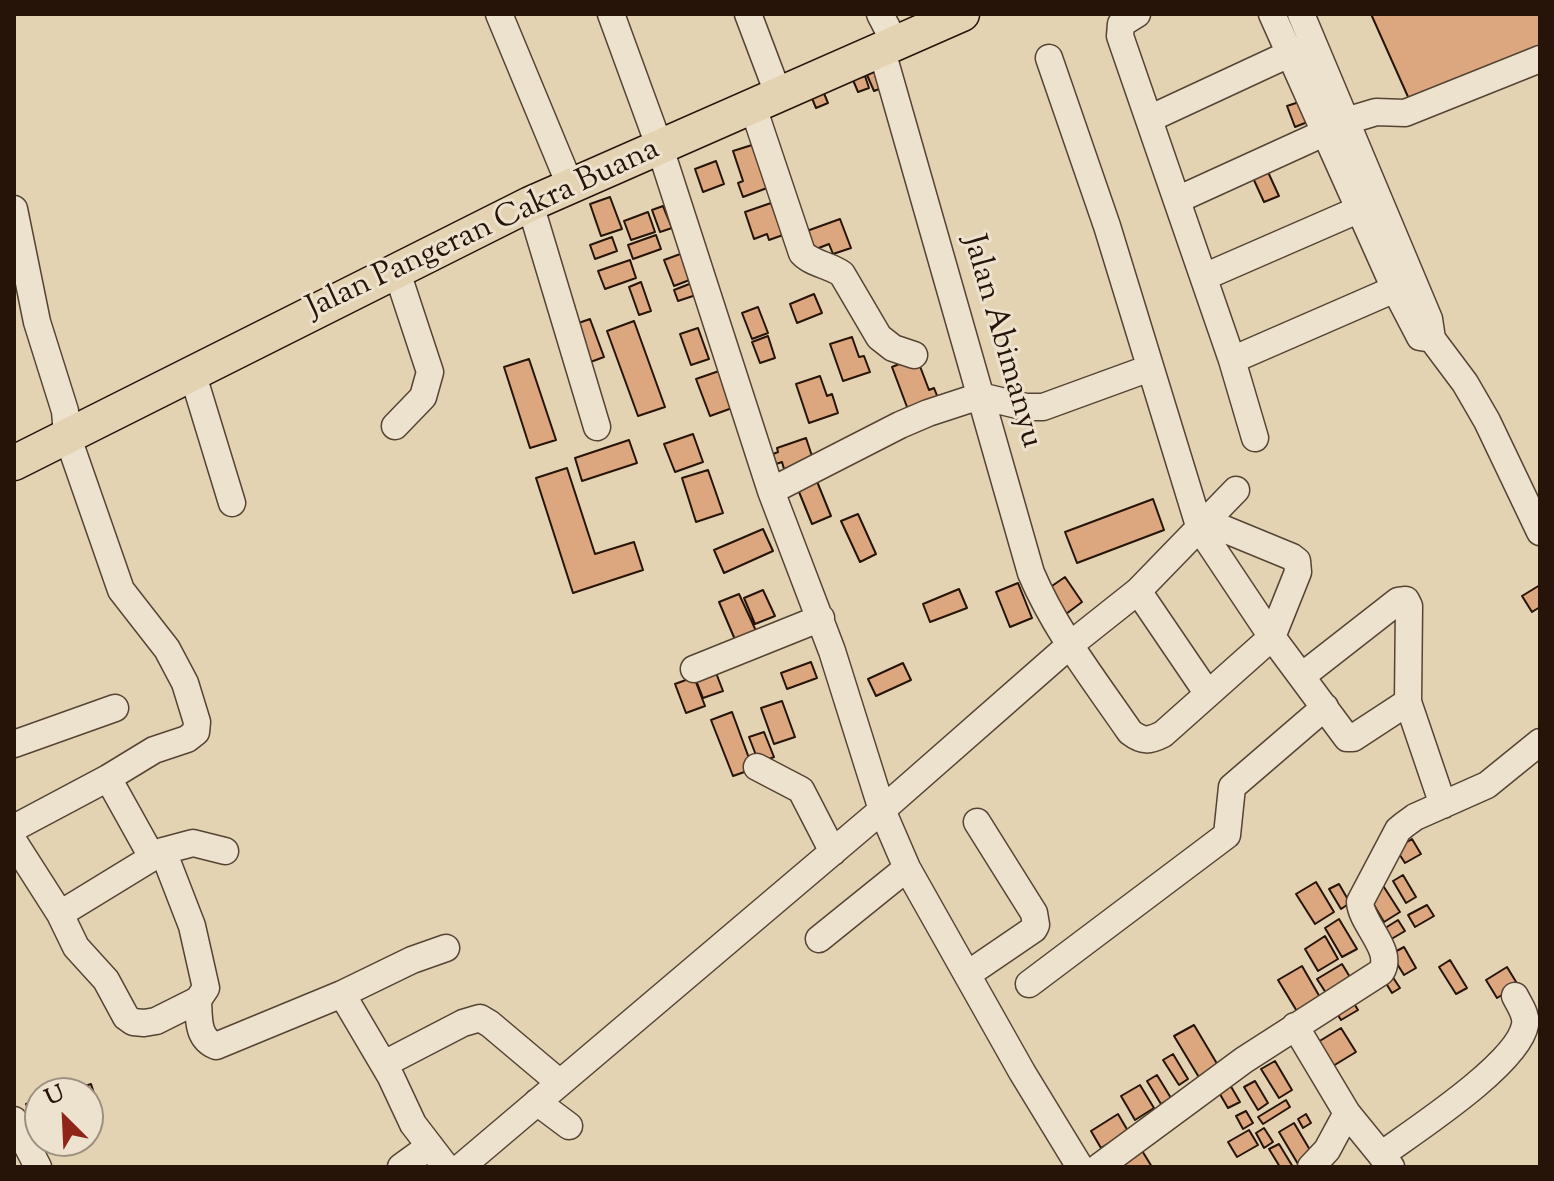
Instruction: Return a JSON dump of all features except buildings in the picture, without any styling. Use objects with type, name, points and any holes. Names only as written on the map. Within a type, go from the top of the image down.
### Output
[{"type":"main road","name":"Jalan Pangeran Cakra Buana","points":[[14,463],[396,269],[570,185],[962,14]]},
{"type":"street","points":[[499,14],[570,185]]},
{"type":"street","points":[[611,14],[660,148],[771,491],[821,618],[882,810],[907,868],[1022,1072],[1080,1167]]},
{"type":"street","points":[[748,14],[802,253],[806,258],[842,274],[879,337],[893,348],[914,355]]},
{"type":"street","name":"Jalan Abimanyu","points":[[880,14],[980,396],[1039,592],[1070,645],[1130,732],[1140,740],[1150,741],[1163,734],[1208,694]]},
{"type":"street","points":[[1137,14],[1121,24],[1120,36],[1232,360],[1255,438]]},
{"type":"street","points":[[1272,14],[1289,54],[1335,127],[1429,319],[1432,339],[1465,383],[1487,421],[1540,532]]},
{"type":"street","points":[[1301,14],[1360,209],[1420,337],[1432,339]]},
{"type":"street","points":[[1149,119],[1289,54]]},
{"type":"street","points":[[1049,58],[1204,526],[1272,637],[1347,738],[1353,738],[1408,702]]},
{"type":"street","points":[[1177,200],[1335,127],[1376,112],[1405,113],[1540,59]]},
{"type":"street","points":[[530,204],[597,427]]},
{"type":"street","points":[[1204,277],[1360,209]]},
{"type":"street","points":[[14,828],[154,750],[187,739],[196,732],[197,722],[185,683],[167,649],[121,590],[67,435],[65,411],[37,322],[15,214]]},
{"type":"street","points":[[395,426],[423,397],[430,372],[396,269]]},
{"type":"street","points":[[1232,360],[1395,289]]},
{"type":"street","points":[[771,491],[900,425],[980,396],[1026,407],[1043,407],[1150,368]]},
{"type":"street","points":[[192,372],[232,503]]},
{"type":"street","points":[[461,1167],[882,810],[1070,645],[1138,591],[1236,490]]},
{"type":"street","points":[[1138,591],[1208,694],[1272,637],[1298,572],[1297,561],[1204,526]]},
{"type":"street","points":[[1302,676],[1398,601],[1406,600],[1409,606],[1408,702],[1443,805]]},
{"type":"street","points":[[694,669],[821,618]]},
{"type":"street","points":[[1029,984],[1227,835],[1232,787],[1325,707]]},
{"type":"street","points":[[14,744],[115,708]]},
{"type":"street","points":[[1099,1167],[1295,1026],[1381,972],[1386,966],[1385,956],[1361,911],[1360,902],[1398,830],[1415,817],[1497,779],[1540,742]]},
{"type":"street","points":[[757,767],[801,790],[833,852]]},
{"type":"street","points":[[14,842],[60,914],[76,947],[106,980],[126,1017],[133,1022],[156,1021],[198,1000],[204,994],[205,980],[192,926],[157,854],[108,778]]},
{"type":"street","points":[[968,974],[1036,925],[1034,913],[977,822]]},
{"type":"street","points":[[60,914],[157,854],[193,843],[225,851]]},
{"type":"street","points":[[819,939],[907,868]]},
{"type":"street","points":[[198,1000],[201,1034],[216,1046],[446,948]]},
{"type":"street","points":[[342,994],[384,1064],[413,1124],[446,1167]]},
{"type":"street","points":[[1295,1026],[1347,1113],[1386,1161],[1502,1061],[1522,1034],[1525,1023],[1525,1016],[1515,996]]},
{"type":"street","points":[[384,1064],[463,1023],[480,1018],[560,1083]]},
{"type":"street","points":[[537,1102],[569,1126]]},
{"type":"street","points":[[1311,1167],[1327,1150],[1347,1113]]},
{"type":"street","points":[[14,1120],[38,1167]]},
{"type":"street","points":[[401,1167],[430,1146]]}]
